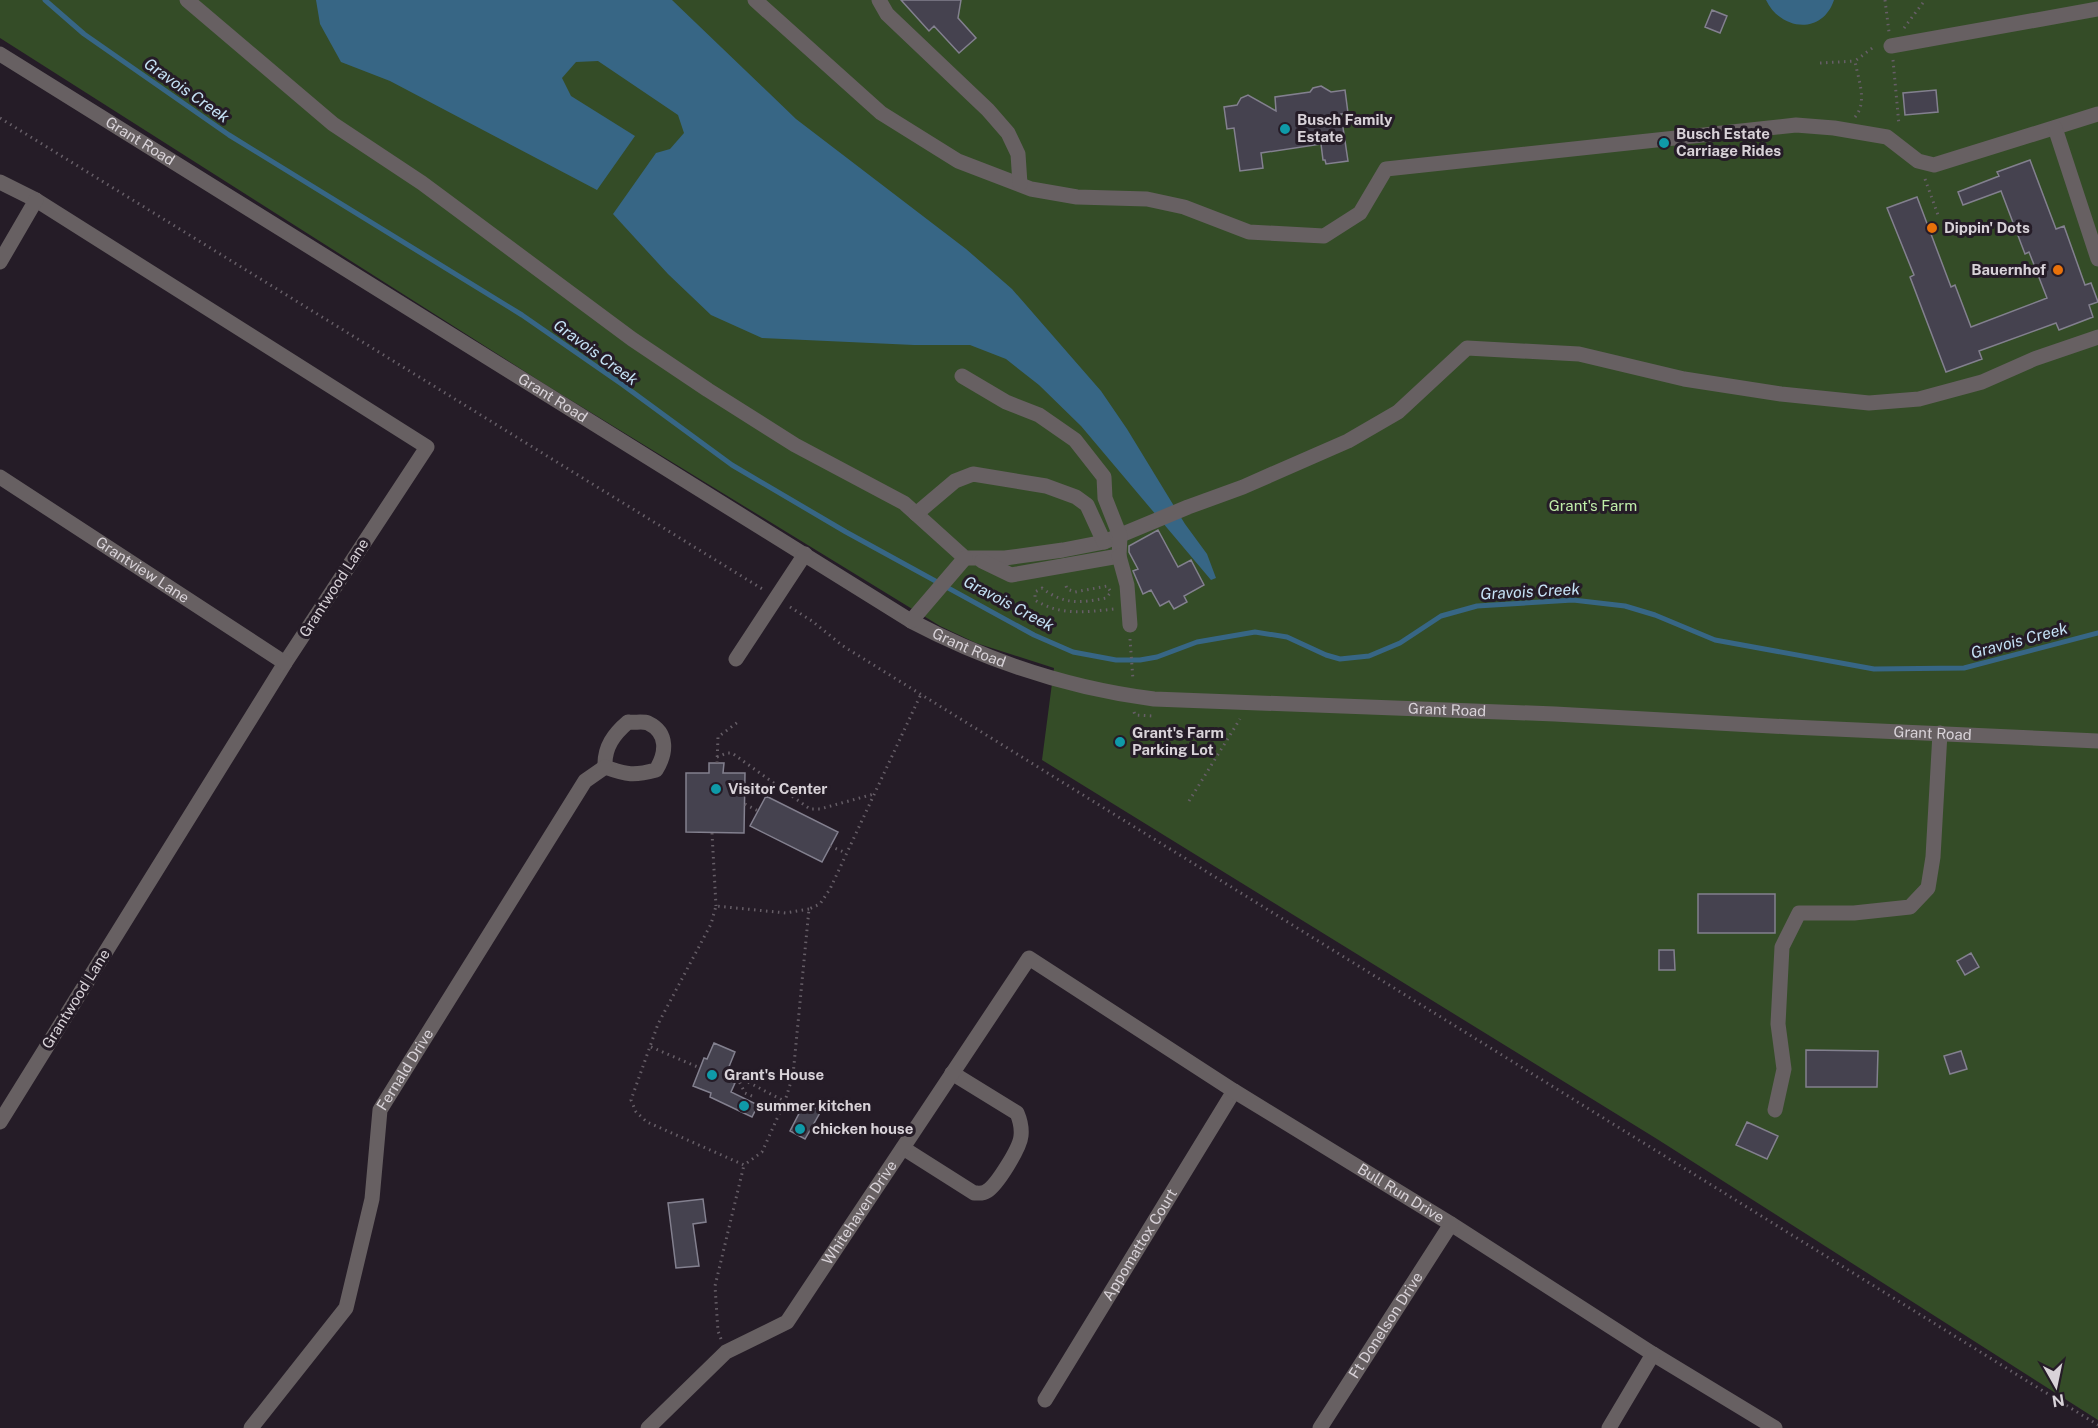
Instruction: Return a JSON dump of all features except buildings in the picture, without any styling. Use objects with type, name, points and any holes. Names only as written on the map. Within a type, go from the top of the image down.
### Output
[{"type":"street","points":[[187,0],[333,124],[422,183],[632,339],[785,439],[904,503],[971,559],[1011,574],[1119,556]]},
{"type":"street","points":[[755,0],[881,113],[958,160],[1031,189],[1077,197],[1147,199],[1184,207],[1249,232],[1324,237],[1360,213],[1386,169],[1796,125],[1887,137],[1918,161],[1934,165],[2098,114]]},
{"type":"street","points":[[879,0],[887,14],[988,110],[1008,134],[1018,154],[1020,184]]},
{"type":"street","points":[[1891,43],[2098,9]]},
{"type":"street","name":"Grant Road","points":[[0,54],[911,621],[943,638],[1008,665],[1089,688],[1154,699],[1543,713],[2098,741]]},
{"type":"street","points":[[2055,128],[2098,259]]},
{"type":"street","name":"Grantwood Lane","points":[[0,182],[36,200],[427,447],[285,663],[0,1122]]},
{"type":"street","points":[[0,262],[36,200]]},
{"type":"street","points":[[911,621],[952,574],[971,559],[1029,555],[1104,542],[1188,507],[1244,487],[1348,441],[1398,412],[1467,348],[1579,354],[1684,379],[1781,394],[1869,403],[1919,399],[1982,382],[2034,359],[2098,337]]},
{"type":"street","points":[[962,376],[1006,402],[1039,415],[1075,440],[1104,477],[1105,498],[1120,536],[1119,556],[1127,585],[1130,625]]},
{"type":"street","points":[[916,514],[956,481],[973,474],[1046,486],[1076,497],[1087,505],[1104,542]]},
{"type":"street","name":"Grantview Lane","points":[[0,477],[285,663]]},
{"type":"street","points":[[736,659],[805,554]]},
{"type":"street","points":[[1775,1110],[1784,1069],[1778,1023],[1782,947],[1799,913],[1854,912],[1910,907],[1928,888],[1933,857],[1940,733]]},
{"type":"street","name":"Fernald Drive","points":[[251,1428],[346,1308],[372,1199],[380,1110],[585,781],[605,766]]},
{"type":"street","name":"Whitehaven Drive","points":[[648,1428],[726,1352],[787,1322],[1029,958]]},
{"type":"street","name":"Bull Run Drive","points":[[1029,958],[1234,1091],[1451,1224],[1653,1354],[1775,1428]]},
{"type":"street","points":[[903,1148],[974,1193],[984,1193],[991,1188],[1008,1165],[1021,1138],[1021,1124],[1017,1113],[952,1073]]},
{"type":"street","name":"Appomattox Court","points":[[1045,1400],[1234,1091]]},
{"type":"street","name":"Ft Donelson Drive","points":[[1320,1428],[1451,1224]]},
{"type":"street","points":[[1609,1428],[1653,1354]]},
{"type":"path","points":[[1885,0],[1901,147]]},
{"type":"path","points":[[1820,63],[1855,61],[1870,48],[1891,43],[1925,0]]},
{"type":"path","points":[[1845,130],[1859,112],[1863,99],[1855,61]]},
{"type":"path","points":[[0,118],[763,590]]},
{"type":"path","points":[[1918,161],[1938,215]]},
{"type":"path","points":[[1066,586],[1067,589],[1075,592],[1107,586],[1111,592],[1106,598],[1070,602],[1054,597],[1042,588],[1035,592],[1035,600],[1058,611],[1079,613],[1128,608]]},
{"type":"path","points":[[784,603],[812,621],[843,646],[2098,1425]]},
{"type":"path","points":[[1130,625],[1133,680]]},
{"type":"path","points":[[716,906],[786,913],[809,909],[820,904],[830,889],[921,694]]},
{"type":"path","points":[[1134,710],[1134,714],[1138,716],[1161,717]]},
{"type":"path","points":[[1189,801],[1240,719],[1229,719]]},
{"type":"path","points":[[717,763],[718,737],[738,723]]},
{"type":"path","points":[[717,758],[732,753],[810,809],[820,809],[874,794]]},
{"type":"path","points":[[745,804],[758,811]]},
{"type":"path","points":[[712,832],[716,906],[711,924],[658,1024],[631,1100],[636,1112],[647,1122],[744,1165]]},
{"type":"path","points":[[830,846],[846,853]]},
{"type":"path","points":[[726,1352],[718,1331],[715,1286],[744,1165],[762,1152],[785,1101],[793,1075],[809,909]]},
{"type":"path","points":[[651,1047],[700,1068]]},
{"type":"path","points":[[727,1071],[785,1101]]},
{"type":"path","points":[[736,1076],[745,1092],[754,1097]]},
{"type":"green space","name":"Grant's Farm","points":[[0,0],[2098,0],[2098,1420],[1657,1139],[1042,760],[1054,668],[976,643],[940,626],[546,385],[0,38]]},
{"type":"water","points":[[316,0],[672,0],[796,119],[966,249],[1012,289],[1101,391],[1185,524],[1207,554],[1216,578],[1211,580],[1081,426],[1039,385],[1006,359],[970,345],[914,345],[762,338],[711,315],[668,274],[613,214],[656,153],[670,149],[684,133],[678,115],[598,61],[576,62],[562,78],[571,96],[635,136],[597,190],[390,81],[341,62],[320,24]]},
{"type":"water","points":[[1766,0],[1834,0],[1828,12],[1820,19],[1811,24],[1801,25],[1781,18]]},
{"type":"waterway","name":"Gravois Creek","points":[[45,0],[84,34],[229,135],[522,315],[732,465],[846,532],[1034,635],[1073,652],[1116,660],[1140,660],[1157,657],[1197,642],[1255,632],[1287,637],[1340,659],[1369,656],[1400,643],[1441,616],[1477,606],[1573,600],[1625,606],[1655,615],[1715,640],[1874,669],[1964,668],[2098,633]]},
{"type":"place","name":"Busch Family Estate","points":[[1285,129]]},
{"type":"place","name":"Busch Estate Carriage Rides","points":[[1664,143]]},
{"type":"place","name":"Dippin' Dots","points":[[1932,228]]},
{"type":"place","name":"Bauernhof","points":[[2058,270]]},
{"type":"place","name":"Grant's Farm Parking Lot","points":[[1120,742]]},
{"type":"place","name":"Visitor Center","points":[[716,789]]},
{"type":"place","name":"Grant's House","points":[[712,1075]]},
{"type":"place","name":"summer kitchen","points":[[744,1106]]},
{"type":"place","name":"chicken house","points":[[800,1129]]}]
